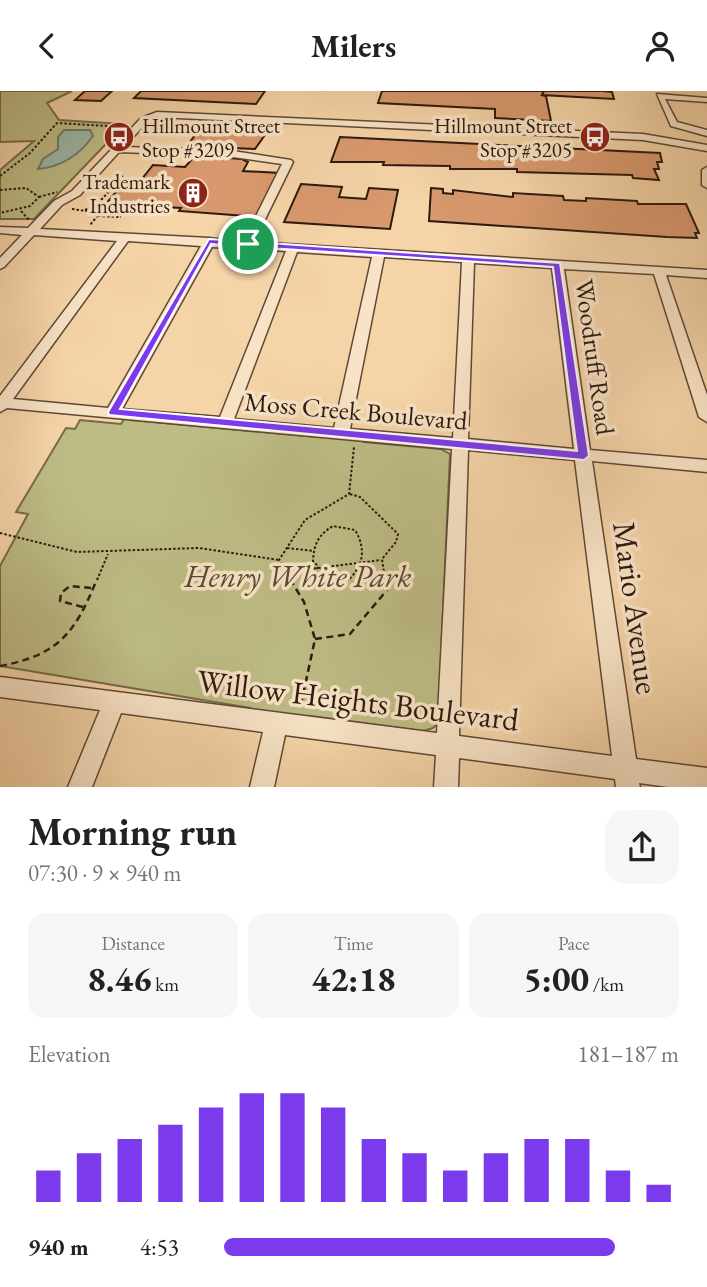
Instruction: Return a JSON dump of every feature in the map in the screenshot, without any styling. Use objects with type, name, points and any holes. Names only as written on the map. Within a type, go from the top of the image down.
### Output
[{"type":"street","points":[[707,100],[660,96],[674,124],[707,133]]},
{"type":"street","points":[[0,265],[37,228],[71,204],[76,193],[145,119],[164,113],[643,137],[705,145]]},
{"type":"street","points":[[116,149],[226,153],[288,162],[248,244]]},
{"type":"street","points":[[707,170],[707,185]]},
{"type":"street","points":[[0,224],[120,236],[707,274]]},
{"type":"street","points":[[0,230],[37,228]]},
{"type":"street","points":[[0,274],[37,228]]},
{"type":"street","points":[[1,404],[120,236]]},
{"type":"street","points":[[113,412],[209,241]]},
{"type":"street","points":[[225,423],[293,247]]},
{"type":"street","points":[[347,436],[379,253]]},
{"type":"street","points":[[446,786],[468,258]]},
{"type":"street","name":"Woodruff Road","points":[[557,264],[584,456]]},
{"type":"street","points":[[659,271],[707,417]]},
{"type":"street","name":"Moss Creek Boulevard","points":[[1,404],[707,466]]},
{"type":"street","name":"Mario Avenue","points":[[584,456],[627,777]]},
{"type":"street","name":"Willow Heights Boulevard","points":[[0,687],[287,720],[627,777],[707,780]]},
{"type":"street","points":[[80,786],[114,702]]},
{"type":"street","points":[[262,786],[287,720]]},
{"type":"path","points":[[0,176],[27,156],[57,123],[128,127]]},
{"type":"path","points":[[92,210],[123,176]]},
{"type":"path","points":[[0,190],[26,188],[39,197]]},
{"type":"path","points":[[0,213],[20,211],[37,202],[39,197],[60,191]]},
{"type":"path","points":[[85,210],[88,206],[96,206]]},
{"type":"path","points":[[72,209],[100,213],[90,226]]},
{"type":"path","points":[[20,211],[37,228]]},
{"type":"path","points":[[98,216],[121,217]]},
{"type":"path","points":[[347,436],[349,494]]},
{"type":"path","points":[[279,560],[305,520],[349,494],[360,497],[398,534],[396,542],[382,559],[286,572]]},
{"type":"path","points":[[333,526],[355,530],[364,540],[355,576],[348,584],[335,587],[321,580],[316,574],[314,551],[315,540],[320,532],[333,526]]},
{"type":"path","points":[[0,533],[77,552],[199,548],[279,560]]},
{"type":"path","points":[[286,548],[314,551]]},
{"type":"path","points":[[0,666],[30,662],[48,654],[73,631],[108,553]]},
{"type":"path","points":[[315,639],[350,634],[381,600],[387,590],[382,559]]},
{"type":"path","points":[[279,560],[304,603],[315,639],[287,720]]},
{"type":"path","points":[[84,607],[60,601],[61,593],[71,586],[92,588]]},
{"type":"green space","points":[[0,91],[72,91],[47,103],[59,120],[125,124],[34,219],[0,219],[0,170],[34,141],[0,142]]},
{"type":"green space","name":"Henry White Park","points":[[126,416],[131,420],[317,437],[322,435],[359,438],[364,442],[441,449],[450,454],[438,723],[433,728],[423,731],[310,716],[305,720],[253,716],[250,708],[0,666],[0,566],[28,514],[16,512],[66,428],[75,429],[80,420],[121,424]]},
{"type":"shaded area","points":[[64,130],[90,130],[93,136],[69,159],[38,169],[43,159],[58,149],[58,137]]},
{"type":"building","points":[[85,91],[112,91],[101,101],[75,100]]},
{"type":"building","points":[[141,91],[265,91],[256,104],[134,98]]},
{"type":"building","points":[[382,91],[544,91],[542,95],[546,96],[551,121],[495,118],[495,109],[378,103]]},
{"type":"building","points":[[544,91],[612,92],[614,99],[542,95]]},
{"type":"building","points":[[226,123],[272,125],[255,149],[187,146],[201,127],[223,128]]},
{"type":"building","points":[[340,137],[660,153],[662,162],[657,162],[659,169],[654,169],[659,180],[633,178],[632,175],[517,172],[517,169],[450,169],[450,166],[383,165],[384,162],[331,162]]},
{"type":"building","name":"Trademark Industries","points":[[194,157],[242,159],[248,162],[243,171],[280,173],[259,217],[179,211],[181,208],[164,207],[159,214],[100,211],[126,180],[141,180],[153,165],[185,167]]},
{"type":"building","points":[[301,184],[342,187],[339,197],[366,199],[369,188],[398,190],[390,229],[284,222]]},
{"type":"building","points":[[431,188],[443,189],[443,193],[453,194],[453,190],[513,197],[513,193],[563,196],[564,200],[586,201],[586,198],[637,201],[638,204],[686,204],[699,233],[695,233],[697,238],[667,237],[429,221]]},
{"type":"place","name":"Hillmount Street Stop #3209","points":[[119,137]]},
{"type":"place","name":"Hillmount Street Stop #3205","points":[[595,137]]},
{"type":"place","name":"Trademark Industries","points":[[193,193]]},
{"type":"route","points":[[209,241],[248,244],[557,264],[584,456],[113,412],[209,241]]}]
